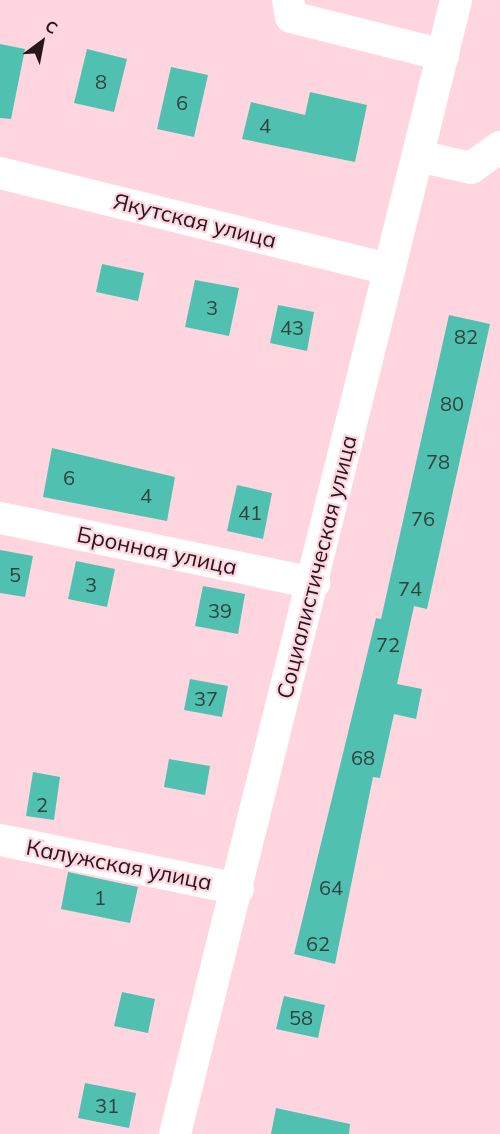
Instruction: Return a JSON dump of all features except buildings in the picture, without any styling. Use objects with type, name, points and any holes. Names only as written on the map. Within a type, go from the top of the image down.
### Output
[{"type":"street","points":[[288,0],[291,17],[443,55]]},
{"type":"street","name":"Социалистическая улица","points":[[175,1134],[314,583],[456,0]]},
{"type":"street","points":[[418,156],[471,168],[500,147]]},
{"type":"street","name":"Якутская улица","points":[[0,173],[389,269]]},
{"type":"street","name":"Бронная улица","points":[[0,518],[314,583]]},
{"type":"street","name":"Калужская улица","points":[[0,840],[238,889]]}]
